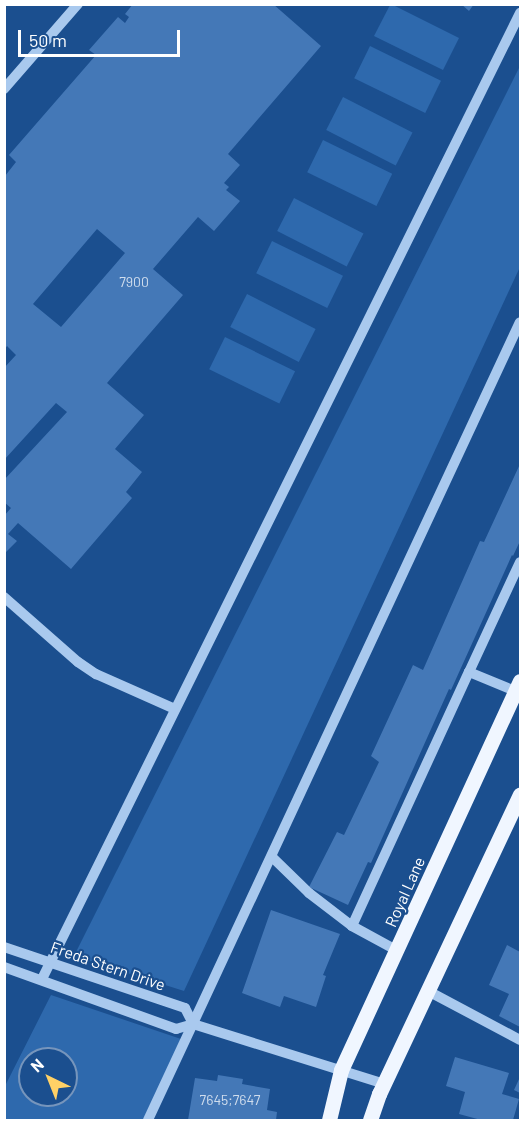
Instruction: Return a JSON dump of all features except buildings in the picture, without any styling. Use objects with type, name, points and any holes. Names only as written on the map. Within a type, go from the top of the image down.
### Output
[{"type":"main road","name":"Royal Lane","points":[[329,1120],[341,1070],[517,692]]},
{"type":"main road","points":[[370,1120],[384,1084],[520,795]]},
{"type":"street","points":[[4,88],[78,4]]},
{"type":"street","points":[[42,979],[520,13]]},
{"type":"street","points":[[148,1120],[520,322]]},
{"type":"street","points":[[352,926],[520,562]]},
{"type":"street","points":[[4,597],[78,662],[96,674],[175,709]]},
{"type":"street","points":[[469,672],[517,692]]},
{"type":"street","points":[[272,857],[309,893],[352,926],[398,951]]},
{"type":"street","name":"Freda Stern Drive","points":[[4,947],[185,1008],[193,1024]]},
{"type":"street","name":"Freda Stern Drive","points":[[4,967],[176,1029],[193,1024],[384,1084]]},
{"type":"street","points":[[428,991],[520,1040]]},
{"type":"shaded area","points":[[390,5],[459,38],[443,70],[374,36]]},
{"type":"shaded area","points":[[370,46],[441,81],[425,113],[354,78]]},
{"type":"shaded area","points":[[520,66],[520,267],[184,991],[74,956]]},
{"type":"shaded area","points":[[343,97],[412,132],[396,165],[326,130]]},
{"type":"shaded area","points":[[323,140],[392,174],[376,206],[307,172]]},
{"type":"shaded area","points":[[294,198],[363,233],[347,266],[277,231]]},
{"type":"shaded area","points":[[272,241],[343,276],[327,308],[256,273]]},
{"type":"shaded area","points":[[247,294],[316,329],[299,362],[230,327]]},
{"type":"shaded area","points":[[225,337],[295,371],[279,404],[209,369]]},
{"type":"shaded area","points":[[51,995],[181,1039],[143,1120],[5,1120],[4,1088],[18,1060],[18,1107],[78,1107],[78,1047],[25,1047]]}]
